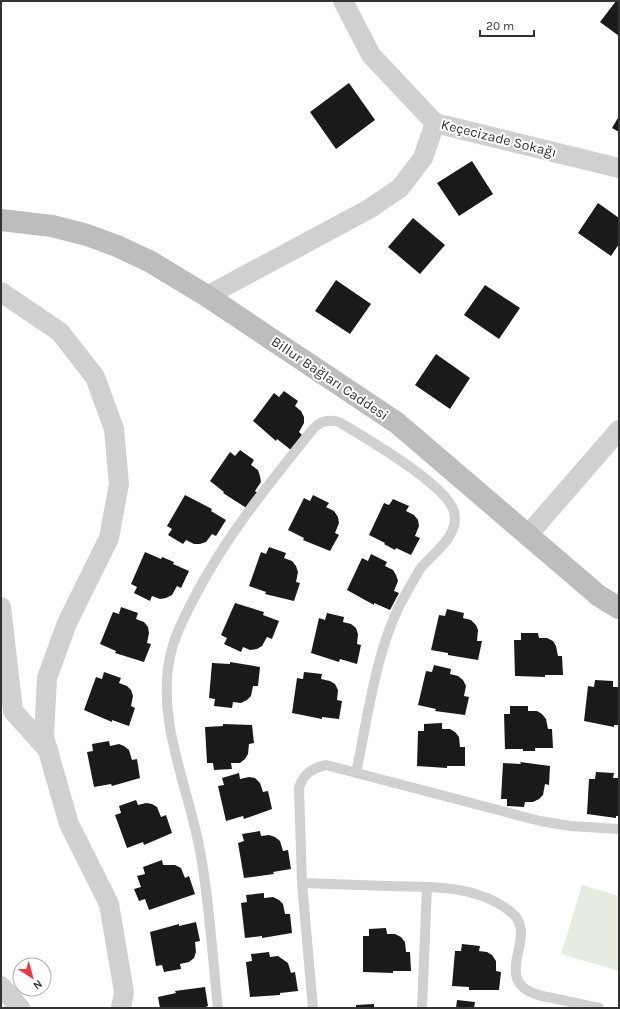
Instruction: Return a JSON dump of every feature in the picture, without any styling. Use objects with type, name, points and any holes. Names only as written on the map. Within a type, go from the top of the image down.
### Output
[{"type":"street","name":"Keçecizade Sokağı","points":[[343,1],[371,55],[435,123],[619,168]]},
{"type":"street","points":[[207,296],[369,210],[400,188],[422,158],[435,123]]},
{"type":"street","name":"Billur Bağları Caddesi","points":[[1,220],[52,226],[88,235],[117,246],[151,262],[207,296],[396,423],[599,596],[619,608]]},
{"type":"street","points":[[1,292],[60,332],[95,377],[114,429],[119,484],[109,538],[66,623],[47,678],[44,737],[69,824],[108,904],[124,992],[121,1008]]},
{"type":"street","points":[[527,536],[619,430]]},
{"type":"street","points":[[1,607],[13,711],[48,750]]},
{"type":"street","points":[[1,986],[20,1008]]},
{"type":"lane","points":[[218,1008],[205,880],[194,820],[176,756],[167,704],[167,672],[170,656],[179,628],[201,585],[242,519],[313,429],[327,420],[339,422],[404,461],[447,498],[454,512],[455,520],[450,536],[420,570],[395,614],[380,657],[356,773]]},
{"type":"lane","points":[[313,1008],[302,883],[299,788],[301,782],[314,768],[326,765],[540,821],[570,826],[619,829]]},
{"type":"lane","points":[[302,883],[442,887],[473,893],[498,904],[513,913],[518,919],[521,932],[514,970],[526,990],[538,995],[599,1008]]},
{"type":"lane","points":[[422,1008],[427,887]]},
{"type":"shaded area","points":[[582,885],[619,896],[619,971],[561,954]]},
{"type":"building","points":[[616,1],[619,1],[619,36],[600,22]]},
{"type":"building","points":[[349,83],[375,120],[336,149],[310,112]]},
{"type":"building","points":[[619,116],[619,132],[612,128]]},
{"type":"building","points":[[472,161],[493,194],[459,216],[437,183]]},
{"type":"building","points":[[598,203],[619,218],[619,244],[611,256],[578,233]]},
{"type":"building","points":[[413,218],[445,245],[420,274],[388,247]]},
{"type":"building","points":[[336,280],[371,304],[350,334],[315,311]]},
{"type":"building","points":[[485,285],[520,308],[499,339],[464,315]]},
{"type":"building","points":[[436,354],[470,378],[450,409],[415,385]]},
{"type":"building","points":[[284,391],[298,401],[295,406],[301,411],[304,417],[304,423],[299,432],[302,435],[291,450],[277,439],[276,441],[253,421],[274,393],[279,397]]},
{"type":"building","points":[[240,450],[254,460],[251,465],[258,470],[261,482],[255,491],[259,494],[248,509],[223,493],[224,492],[210,481],[230,452],[235,456]]},
{"type":"building","points":[[185,495],[212,509],[211,511],[226,520],[216,536],[212,534],[206,542],[194,544],[186,540],[183,544],[168,535],[172,529],[167,526]]},
{"type":"building","points":[[313,495],[329,503],[326,507],[334,511],[338,517],[339,523],[335,533],[339,535],[330,551],[303,540],[304,538],[288,530],[304,498],[310,501]]},
{"type":"building","points":[[393,499],[409,506],[406,511],[414,515],[418,520],[419,526],[415,536],[420,538],[411,555],[396,548],[395,550],[369,535],[384,503],[389,505]]},
{"type":"building","points":[[269,547],[286,553],[284,558],[292,561],[296,566],[298,572],[296,582],[300,583],[294,601],[265,594],[266,592],[249,586],[261,552],[266,554]]},
{"type":"building","points":[[145,552],[161,559],[162,557],[174,562],[173,564],[189,571],[181,588],[177,586],[172,595],[166,598],[160,599],[152,596],[150,601],[134,593],[137,587],[131,584]]},
{"type":"building","points":[[371,554],[387,562],[385,566],[393,570],[396,575],[398,581],[394,591],[399,593],[390,610],[374,603],[374,605],[347,590],[362,558],[368,561]]},
{"type":"building","points":[[235,603],[264,612],[263,615],[279,621],[272,639],[267,637],[262,646],[257,649],[250,650],[243,647],[241,652],[224,644],[227,638],[221,635]]},
{"type":"building","points":[[121,607],[138,613],[136,619],[144,622],[148,627],[149,633],[147,643],[151,644],[144,662],[115,653],[116,651],[100,644],[113,612],[119,614]]},
{"type":"building","points":[[447,609],[464,613],[463,618],[471,620],[476,625],[478,630],[477,641],[482,641],[478,660],[448,655],[448,653],[431,650],[439,615],[445,616]]},
{"type":"building","points":[[327,613],[344,617],[343,622],[351,624],[356,628],[358,634],[357,644],[361,645],[357,664],[340,659],[339,662],[311,653],[319,618],[325,620]]},
{"type":"building","points":[[521,633],[538,633],[539,638],[547,638],[553,641],[556,646],[558,656],[562,656],[563,675],[545,675],[545,677],[515,676],[514,640],[521,640]]},
{"type":"building","points":[[230,662],[260,667],[258,686],[253,686],[251,696],[247,700],[241,703],[233,702],[232,708],[214,706],[215,699],[209,698],[212,663],[230,664]]},
{"type":"building","points":[[434,665],[451,669],[450,674],[458,676],[463,680],[466,686],[464,696],[469,697],[465,715],[435,711],[436,709],[418,705],[426,671],[432,672]]},
{"type":"building","points":[[104,672],[121,678],[119,683],[127,686],[131,690],[133,696],[131,706],[135,708],[129,726],[112,720],[112,722],[84,710],[96,677],[102,679]]},
{"type":"building","points":[[304,672],[322,674],[321,679],[335,684],[338,690],[337,700],[342,701],[339,719],[322,717],[322,719],[292,713],[297,678],[303,679]]},
{"type":"building","points":[[595,680],[613,681],[613,687],[619,687],[619,725],[614,725],[614,727],[584,721],[588,686],[594,687]]},
{"type":"building","points":[[510,706],[528,706],[528,711],[537,711],[542,714],[546,719],[548,729],[552,729],[553,748],[535,748],[535,751],[505,749],[504,714],[510,714]]},
{"type":"building","points":[[442,723],[442,729],[450,729],[455,732],[459,737],[460,747],[465,747],[465,766],[447,766],[447,768],[417,766],[418,731],[424,731],[424,724]]},
{"type":"building","points":[[223,724],[252,725],[254,743],[249,744],[248,754],[245,759],[240,763],[231,763],[232,769],[214,770],[213,763],[207,763],[205,727],[223,726]]},
{"type":"building","points":[[109,741],[110,746],[119,744],[124,746],[129,750],[132,760],[137,759],[140,778],[112,786],[111,784],[94,787],[87,752],[93,751],[92,744]]},
{"type":"building","points":[[520,762],[550,766],[549,785],[545,784],[543,795],[539,799],[533,802],[525,802],[524,807],[507,806],[507,799],[501,799],[503,763],[521,764]]},
{"type":"building","points":[[596,772],[614,773],[613,778],[619,778],[619,816],[616,816],[616,818],[587,814],[589,779],[595,779]]},
{"type":"building","points":[[239,773],[240,779],[249,777],[255,778],[260,783],[263,792],[268,791],[272,809],[244,819],[243,816],[226,821],[218,786],[224,785],[222,778]]},
{"type":"building","points":[[136,800],[138,805],[146,803],[157,807],[161,817],[166,815],[172,833],[144,845],[143,842],[127,848],[115,815],[121,813],[119,806]]},
{"type":"building","points":[[260,831],[261,836],[269,835],[280,841],[283,851],[288,850],[291,869],[273,872],[274,874],[244,878],[238,843],[244,841],[242,834]]},
{"type":"building","points":[[162,860],[163,865],[175,865],[181,868],[185,878],[189,876],[195,894],[149,910],[145,899],[139,901],[134,889],[141,887],[137,876],[145,874],[143,867]]},
{"type":"building","points":[[264,893],[264,898],[273,897],[279,900],[283,904],[285,914],[290,914],[292,933],[262,938],[262,936],[245,938],[241,903],[247,902],[246,895]]},
{"type":"building","points":[[196,922],[200,941],[195,942],[196,952],[194,958],[189,962],[180,964],[181,969],[164,972],[162,965],[156,966],[150,932],[179,924],[179,926]]},
{"type":"building","points":[[386,928],[387,934],[395,934],[401,937],[405,942],[406,952],[410,952],[411,971],[393,971],[393,973],[363,972],[363,936],[369,936],[369,929]]},
{"type":"building","points":[[462,944],[480,946],[479,951],[487,952],[492,955],[496,961],[496,971],[501,972],[499,990],[469,990],[469,987],[452,986],[455,951],[461,951]]},
{"type":"building","points":[[269,952],[270,957],[278,956],[288,963],[291,973],[295,972],[298,991],[280,993],[280,995],[250,997],[246,962],[252,961],[251,954]]},
{"type":"building","points":[[205,987],[208,1006],[204,1008],[160,1008],[158,997],[176,993],[175,991]]},
{"type":"building","points":[[457,1000],[475,1002],[474,1008],[456,1008]]},
{"type":"building","points":[[374,1004],[374,1008],[356,1008],[356,1005]]}]
